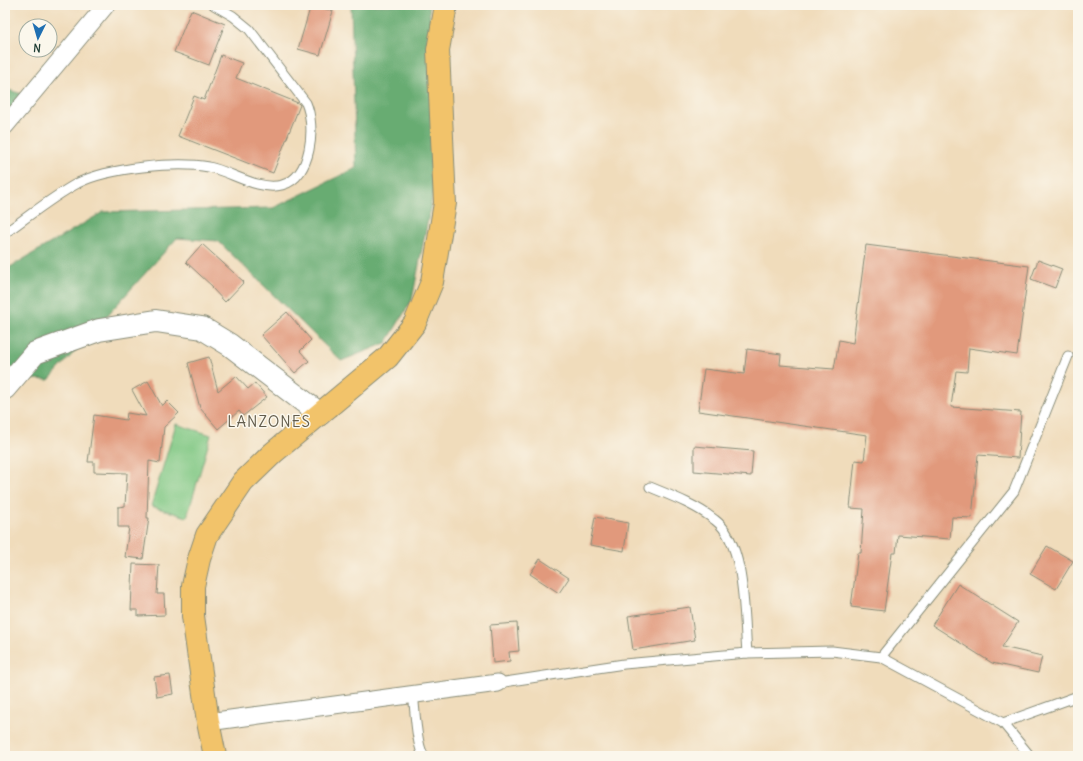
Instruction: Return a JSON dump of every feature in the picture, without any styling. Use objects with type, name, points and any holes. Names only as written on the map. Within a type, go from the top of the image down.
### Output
[{"type":"highway","points":[[215,756],[208,722],[193,616],[193,586],[203,547],[207,535],[217,518],[243,482],[274,453],[388,357],[415,323],[432,282],[445,203],[438,50],[446,5]]},
{"type":"street","points":[[5,126],[106,5]]},
{"type":"street","points":[[5,388],[35,353],[99,330],[156,321],[202,328],[230,345],[320,414]]},
{"type":"street","points":[[208,722],[413,693],[498,683]]},
{"type":"lane","points":[[5,233],[51,200],[79,183],[112,172],[148,166],[183,165],[209,167],[254,182],[270,185],[281,185],[292,181],[302,168],[309,148],[311,116],[306,103],[249,29],[233,16],[214,5]]},
{"type":"lane","points":[[881,657],[1014,491],[1068,356]]},
{"type":"lane","points":[[650,487],[685,501],[716,520],[732,543],[740,572],[747,653]]},
{"type":"lane","points":[[498,683],[624,664],[747,653],[832,651],[881,657],[1003,723],[1030,756]]},
{"type":"lane","points":[[413,693],[418,742],[424,756]]},
{"type":"lane","points":[[1003,723],[1078,696]]},
{"type":"green space","points":[[351,5],[429,5],[440,158],[412,300],[386,343],[341,361],[218,241],[177,238],[49,380],[16,378],[5,394],[5,270],[103,212],[273,208],[356,168]]},
{"type":"green space","points":[[5,89],[22,94],[5,116]]},
{"type":"green space","points":[[176,424],[211,435],[187,517],[151,506]]},
{"type":"building","points":[[311,5],[333,11],[320,55],[298,49]]},
{"type":"building","points":[[191,10],[225,24],[209,65],[174,52]]},
{"type":"building","points":[[221,55],[242,63],[236,78],[300,105],[273,173],[178,136],[194,96],[204,100]]},
{"type":"building","points":[[202,244],[244,282],[225,302],[212,288],[213,287],[186,262]]},
{"type":"building","points":[[866,245],[1029,266],[1017,355],[969,348],[967,372],[956,371],[951,407],[1021,412],[1018,458],[978,455],[972,518],[952,517],[950,539],[898,535],[896,553],[892,553],[884,611],[851,607],[858,553],[861,553],[864,509],[850,508],[855,460],[864,461],[867,435],[698,411],[704,369],[744,374],[747,349],[781,354],[780,365],[834,369],[839,340],[853,343]]},
{"type":"building","points":[[1038,260],[1062,269],[1055,288],[1031,279]]},
{"type":"building","points":[[287,312],[311,340],[300,351],[309,361],[295,373],[261,335]]},
{"type":"building","points":[[209,357],[218,391],[236,376],[248,389],[255,383],[267,397],[243,416],[239,411],[218,429],[200,408],[188,363]]},
{"type":"building","points":[[148,381],[162,406],[167,401],[179,413],[164,427],[160,463],[149,461],[147,518],[149,518],[143,559],[125,557],[129,527],[118,527],[118,507],[125,506],[127,473],[94,472],[94,462],[88,462],[94,415],[126,420],[127,413],[146,416],[132,390]]},
{"type":"building","points":[[694,446],[753,451],[751,476],[694,471]]},
{"type":"building","points":[[595,517],[628,523],[624,551],[590,545]]},
{"type":"building","points":[[1047,546],[1073,561],[1056,589],[1030,574]]},
{"type":"building","points":[[540,559],[569,578],[559,593],[530,574]]},
{"type":"building","points":[[133,564],[159,565],[157,594],[164,594],[165,615],[138,616],[138,610],[131,610]]},
{"type":"building","points":[[958,584],[1018,622],[1002,647],[1042,656],[1038,673],[992,663],[932,625]]},
{"type":"building","points":[[690,607],[695,640],[633,650],[628,616]]},
{"type":"building","points":[[517,623],[519,651],[509,652],[510,661],[493,663],[490,625]]},
{"type":"building","points":[[170,675],[173,694],[157,697],[154,677]]},
{"type":"district","name":"LANZONES","points":[[269,422]]}]
